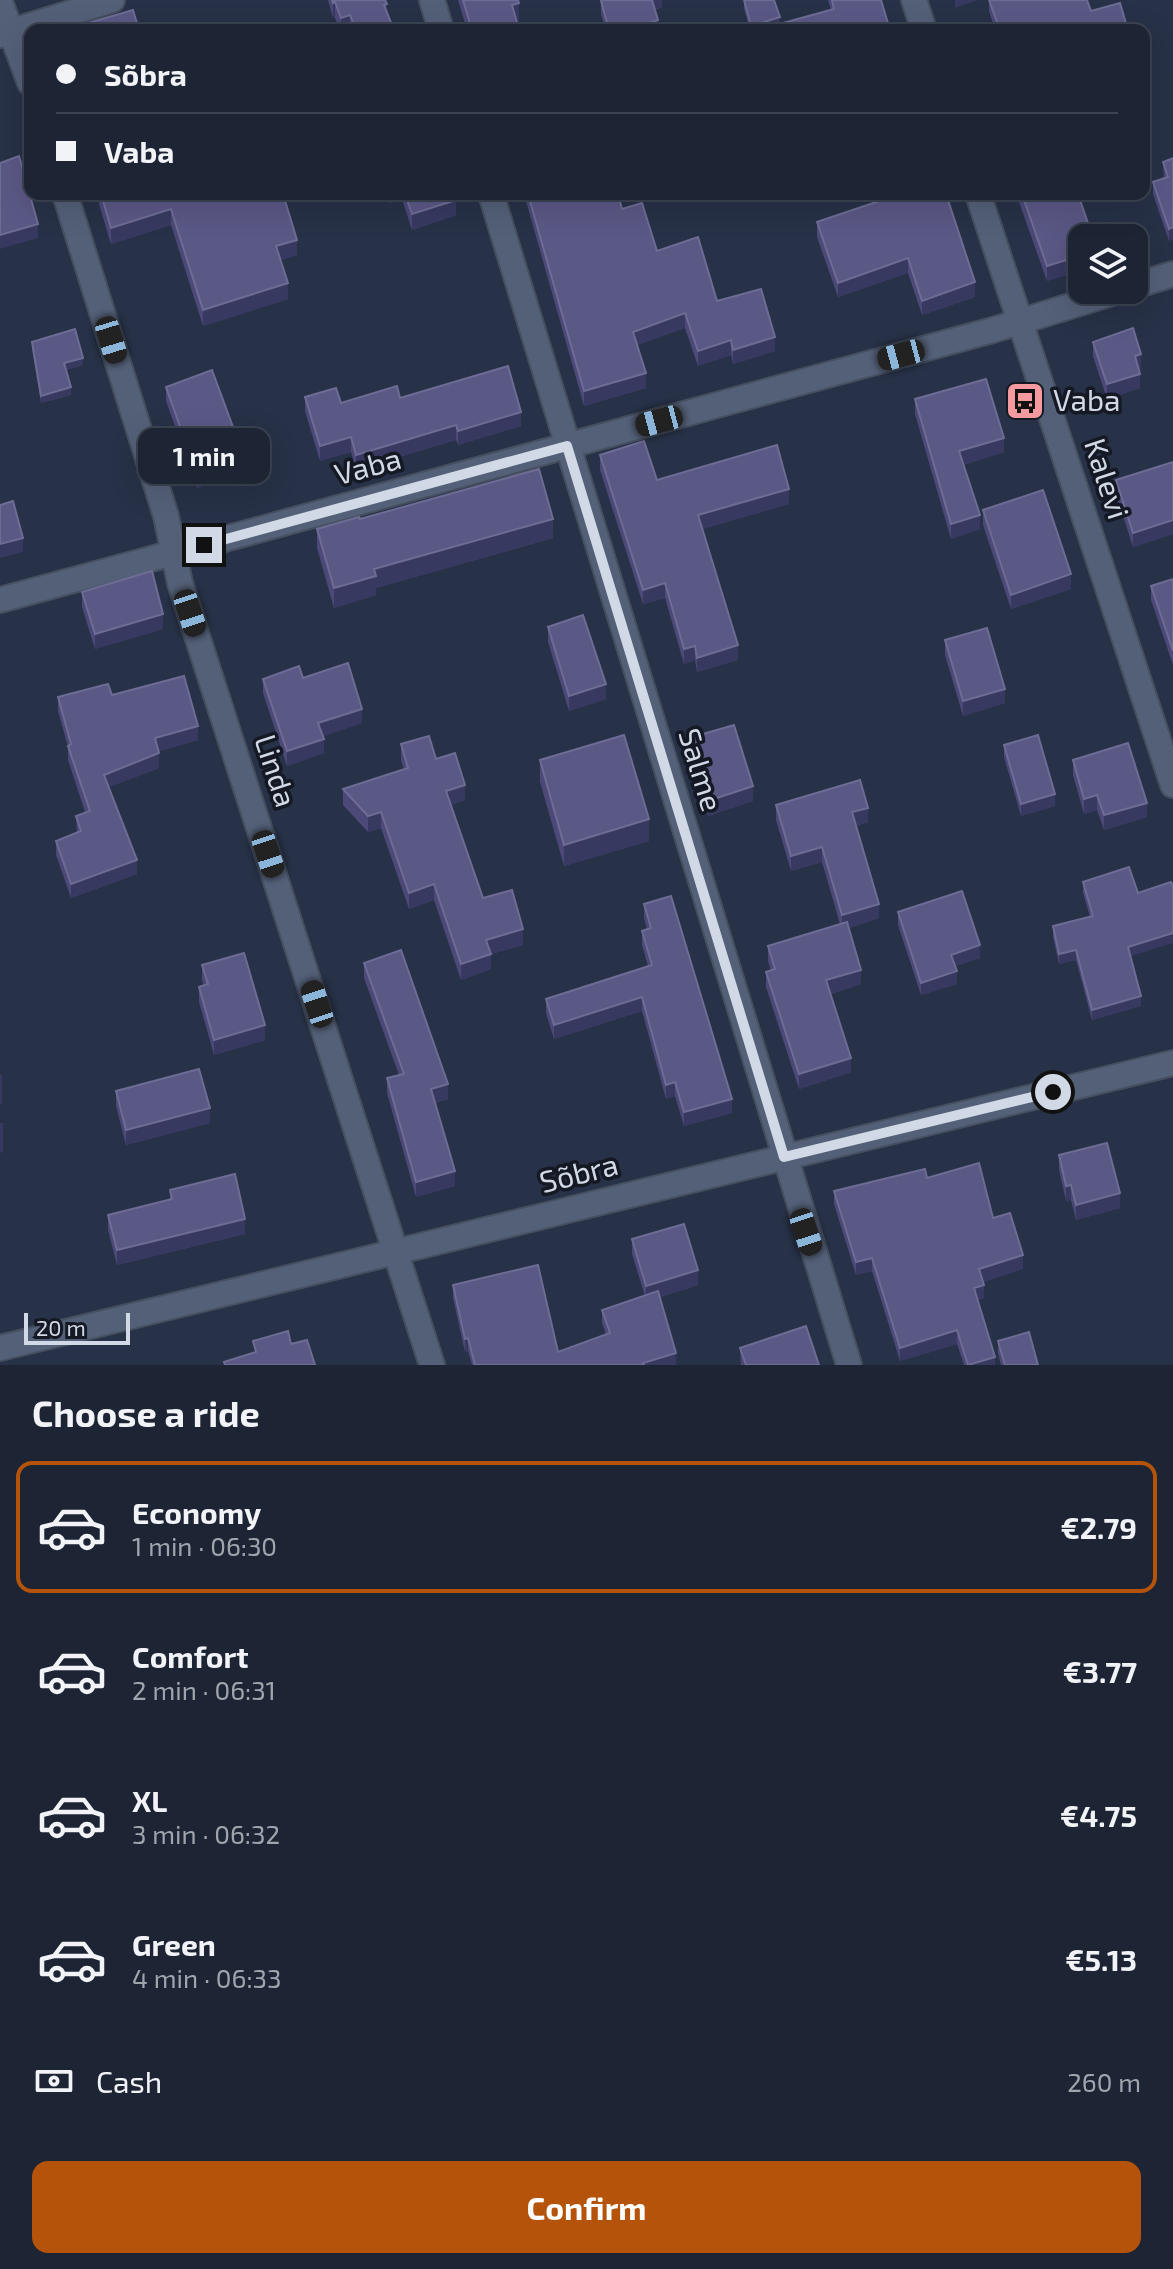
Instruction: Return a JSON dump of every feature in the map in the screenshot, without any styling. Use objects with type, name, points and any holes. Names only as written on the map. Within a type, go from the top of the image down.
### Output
[{"type":"street","points":[[35,24],[112,0]]},
{"type":"street","points":[[432,0],[439,24]]},
{"type":"street","points":[[914,0],[922,24]]},
{"type":"street","points":[[0,2],[6,33],[24,70]]},
{"type":"street","name":"Linda","points":[[67,200],[166,516],[180,583],[432,1365]]},
{"type":"street","name":"Salme","points":[[493,200],[849,1365]]},
{"type":"street","name":"Kalevi","points":[[980,200],[1173,785]]},
{"type":"street","points":[[1148,282],[1173,274]]},
{"type":"street","name":"Vaba","points":[[0,600],[1077,304]]},
{"type":"street","name":"Sõbra","points":[[0,1348],[1173,1063]]},
{"type":"building","points":[[332,0],[385,0],[392,24],[354,24],[350,15],[341,18]]},
{"type":"building","points":[[463,0],[518,0],[519,3],[512,5],[517,24],[470,24]]},
{"type":"building","points":[[652,0],[658,20],[646,24],[607,24],[601,1]]},
{"type":"building","points":[[744,0],[774,0],[780,17],[750,24]]},
{"type":"building","points":[[832,0],[881,0],[888,24],[780,24],[834,9]]},
{"type":"building","points":[[989,0],[1087,0],[1091,11],[1120,3],[1126,24],[998,24]]},
{"type":"building","points":[[133,10],[137,24],[85,24]]},
{"type":"building","points":[[19,156],[24,174],[24,200],[31,200],[38,224],[0,235],[0,163]]},
{"type":"building","points":[[1173,158],[1173,227],[1169,229],[1153,182],[1168,177],[1163,162]]},
{"type":"building","points":[[103,200],[285,200],[297,240],[276,246],[288,283],[203,310],[171,209],[111,228]]},
{"type":"building","points":[[407,200],[456,200],[412,214]]},
{"type":"building","points":[[530,200],[620,200],[622,209],[642,203],[657,251],[698,237],[717,301],[761,289],[775,337],[733,350],[731,340],[698,351],[685,313],[633,332],[646,373],[584,391]]},
{"type":"building","points":[[882,200],[948,200],[975,282],[922,301],[908,258],[838,283],[817,222]]},
{"type":"building","points":[[1024,200],[1080,200],[1088,224],[1068,224],[1068,259],[1047,266]]},
{"type":"building","points":[[1133,328],[1141,354],[1135,356],[1140,374],[1107,384],[1093,342]]},
{"type":"building","points":[[75,329],[83,358],[64,363],[71,387],[41,396],[32,342]]},
{"type":"building","points":[[508,366],[521,412],[458,431],[456,425],[356,455],[351,437],[320,446],[305,397],[336,388],[341,403],[397,386],[400,398]]},
{"type":"building","points":[[212,370],[244,457],[197,474],[166,387]]},
{"type":"building","points":[[986,379],[1004,438],[959,451],[980,515],[951,524],[915,399]]},
{"type":"building","points":[[644,441],[657,480],[777,445],[789,489],[698,515],[738,645],[697,658],[695,646],[684,649],[665,583],[643,590],[600,455]]},
{"type":"building","points":[[1173,462],[1173,520],[1133,533],[1116,480]]},
{"type":"building","points":[[539,469],[553,519],[374,569],[376,576],[334,588],[317,529]]},
{"type":"building","points":[[1043,490],[1071,574],[1011,595],[983,510]]},
{"type":"building","points":[[13,501],[23,538],[0,544],[0,505]]},
{"type":"building","points":[[152,571],[163,614],[95,634],[82,592]]},
{"type":"building","points":[[1173,579],[1173,651],[1151,586]]},
{"type":"building","points":[[583,615],[606,684],[569,696],[548,627]]},
{"type":"building","points":[[987,628],[1005,689],[963,701],[945,640]]},
{"type":"building","points":[[348,663],[362,709],[318,723],[324,739],[287,751],[263,679],[299,666],[303,678]]},
{"type":"building","points":[[184,676],[198,726],[155,738],[159,753],[104,775],[137,860],[71,884],[56,841],[81,831],[76,816],[90,811],[68,746],[71,744],[58,697],[108,684],[112,695]]},
{"type":"building","points":[[734,725],[753,786],[708,801],[689,738]]},
{"type":"building","points":[[624,735],[649,819],[564,845],[540,760]]},
{"type":"building","points":[[1038,735],[1055,794],[1021,804],[1004,745]]},
{"type":"building","points":[[429,736],[436,759],[455,753],[465,785],[446,791],[483,898],[512,890],[523,929],[486,940],[491,954],[461,964],[434,884],[409,893],[381,812],[368,816],[343,789],[408,768],[401,744]]},
{"type":"building","points":[[1128,743],[1147,803],[1104,815],[1097,795],[1084,799],[1073,760]]},
{"type":"building","points":[[860,780],[868,808],[852,812],[879,904],[842,915],[822,847],[791,856],[776,805]]},
{"type":"building","points":[[1129,867],[1138,893],[1171,882],[1173,933],[1128,947],[1141,996],[1092,1010],[1076,950],[1059,954],[1053,926],[1093,916],[1083,882]]},
{"type":"building","points":[[962,891],[980,945],[951,955],[957,971],[921,983],[898,912]]},
{"type":"building","points":[[671,896],[732,1099],[684,1112],[675,1082],[666,1085],[642,997],[554,1025],[546,999],[652,965],[642,931],[651,928],[644,904]]},
{"type":"building","points":[[847,922],[861,970],[826,980],[851,1058],[799,1074],[766,972],[775,969],[768,946]]},
{"type":"building","points":[[401,950],[448,1084],[431,1089],[455,1171],[416,1182],[387,1078],[404,1074],[364,963]]},
{"type":"building","points":[[244,953],[265,1025],[214,1040],[199,987],[208,984],[202,965]]},
{"type":"building","points":[[199,1069],[210,1108],[126,1130],[116,1091]]},
{"type":"building","points":[[1107,1143],[1120,1193],[1076,1205],[1071,1185],[1066,1186],[1059,1155]]},
{"type":"building","points":[[979,1163],[993,1218],[1010,1213],[1023,1255],[979,1269],[984,1285],[974,1288],[995,1357],[968,1365],[957,1330],[900,1348],[872,1258],[856,1262],[834,1191],[925,1169],[927,1178]]},
{"type":"building","points":[[235,1174],[245,1219],[117,1250],[108,1215],[172,1199],[170,1190]]},
{"type":"building","points":[[684,1224],[698,1270],[646,1286],[632,1239]]},
{"type":"building","points":[[538,1265],[558,1352],[610,1333],[602,1310],[658,1291],[676,1353],[644,1365],[475,1365],[468,1338],[465,1339],[453,1285]]},
{"type":"building","points":[[806,1326],[819,1365],[746,1365],[740,1348]]},
{"type":"building","points":[[288,1331],[291,1344],[307,1340],[315,1365],[225,1365],[224,1362],[256,1352],[253,1341]]},
{"type":"building","points":[[1029,1332],[1038,1365],[1005,1365],[998,1341]]},
{"type":"place","name":"Vaba","points":[[1025,401]]},
{"type":"route","points":[[204,545],[567,446],[784,1157],[1053,1092]]}]
